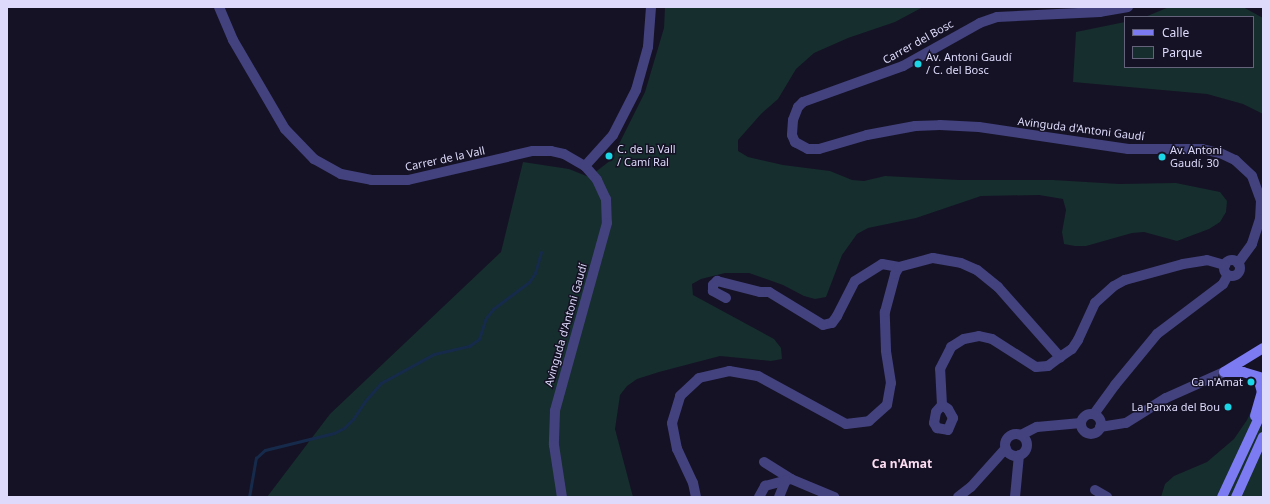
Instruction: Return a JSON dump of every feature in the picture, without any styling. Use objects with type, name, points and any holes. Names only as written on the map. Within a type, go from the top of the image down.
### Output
[{"type":"main road","points":[[1224,372],[1252,353],[1263,349]]},
{"type":"main road","points":[[1252,353],[1249,363],[1258,377],[1262,392],[1252,430]]},
{"type":"main road","points":[[1224,372],[1258,377]]},
{"type":"main road","points":[[1222,497],[1263,409]]},
{"type":"main road","points":[[1236,497],[1263,437]]},
{"type":"street","name":"Carrer de la Vall","points":[[219,7],[233,40],[285,129],[314,159],[341,174],[371,180],[408,180],[533,151],[564,154],[585,166]]},
{"type":"street","points":[[585,166],[613,135],[636,90],[648,47],[651,7]]},
{"type":"street","name":"Carrer del Bosc","points":[[808,149],[795,142],[792,127],[798,107],[812,98],[903,66],[956,34],[997,18],[1100,12],[1128,7]]},
{"type":"street","name":"Avinguda d'Antoni Gaudí","points":[[808,149],[895,130],[940,125],[979,127],[1128,149],[1202,149],[1220,153],[1235,160],[1252,176],[1261,201],[1260,220],[1252,244],[1238,263]]},
{"type":"street","name":"Avinguda d'Antoni Gaudí","points":[[562,497],[554,444],[555,411],[607,223],[606,199],[597,180],[585,166]]},
{"type":"street","points":[[726,298],[713,291],[713,285],[717,281],[760,292],[769,292],[823,325],[832,323],[855,281],[882,264],[899,267],[933,258],[962,263],[977,270],[998,287],[1060,357]]},
{"type":"street","points":[[942,405],[940,379],[943,360],[951,347],[964,340],[979,336],[992,339],[1036,367],[1048,366],[1072,349],[1078,340],[1095,303],[1114,286],[1131,278],[1183,264],[1207,260],[1225,265],[1231,261],[1238,263],[1240,268],[1238,274],[1228,276],[1223,284],[1157,334],[1115,385],[1094,414],[1085,415],[1081,423],[1082,429],[1089,433],[1096,432],[1100,427],[1100,420],[1094,414]]},
{"type":"street","points":[[1225,265],[1225,272],[1228,276]]},
{"type":"street","points":[[696,497],[693,483],[677,449],[672,423],[680,396],[699,378],[729,371],[758,376],[846,424],[869,421],[887,405],[891,383],[886,350],[885,312],[892,281],[899,267]]},
{"type":"street","points":[[1100,427],[1126,423],[1166,398],[1224,372]]},
{"type":"street","points":[[958,497],[971,487],[1006,448],[1009,437],[1021,435],[1037,427],[1081,423]]},
{"type":"street","points":[[1015,497],[1019,455],[1027,446],[1021,435]]},
{"type":"street","points":[[1006,448],[1011,454],[1019,455]]},
{"type":"street","points":[[764,462],[788,480],[834,497]]},
{"type":"street","points":[[759,497],[765,486],[788,480]]},
{"type":"street","points":[[779,497],[788,480]]},
{"type":"street","points":[[1095,490],[1107,497]]},
{"type":"green space","points":[[665,7],[923,7],[895,22],[848,38],[814,53],[796,69],[778,99],[761,114],[738,140],[738,151],[748,157],[783,165],[830,171],[852,180],[864,181],[885,176],[959,180],[1053,180],[1119,184],[1176,183],[1220,192],[1227,201],[1226,212],[1220,222],[1209,229],[1177,241],[1144,232],[1132,233],[1086,246],[1075,246],[1064,244],[1062,232],[1066,210],[1063,199],[1039,195],[981,196],[916,218],[868,228],[857,234],[842,255],[826,297],[815,299],[804,296],[783,285],[749,273],[725,273],[701,279],[692,284],[693,295],[774,339],[781,348],[782,359],[771,361],[720,356],[637,379],[627,386],[620,395],[615,429],[633,497],[267,497],[330,414],[501,252],[523,162],[569,169],[589,177],[611,160],[645,92],[664,28]]},
{"type":"green space","points":[[1169,7],[1243,7],[1263,18],[1263,114],[1243,104],[1207,94],[1073,82],[1076,32],[1124,22],[1124,68],[1254,68],[1254,16],[1147,16]]},
{"type":"green space","points":[[1263,385],[1263,497],[1161,497],[1165,484],[1174,476],[1207,462],[1234,439],[1247,420]]},
{"type":"waterway","points":[[249,497],[256,458],[265,450],[334,433],[344,428],[353,419],[366,400],[381,383],[434,354],[469,346],[479,339],[486,318],[493,309],[529,282],[535,273],[541,252]]},
{"type":"place","name":"Av. Antoni Gaudí / C. del Bosc","points":[[918,64]]},
{"type":"place","name":"C. de la Vall / Camí Ral","points":[[609,156]]},
{"type":"place","name":"Av. Antoni Gaudí, 30","points":[[1162,157]]},
{"type":"place","name":"Ca n'Amat","points":[[1251,382]]},
{"type":"place","name":"La Panxa del Bou","points":[[1228,407]]},
{"type":"district","name":"Ca n'Amat","points":[[902,464]]}]
